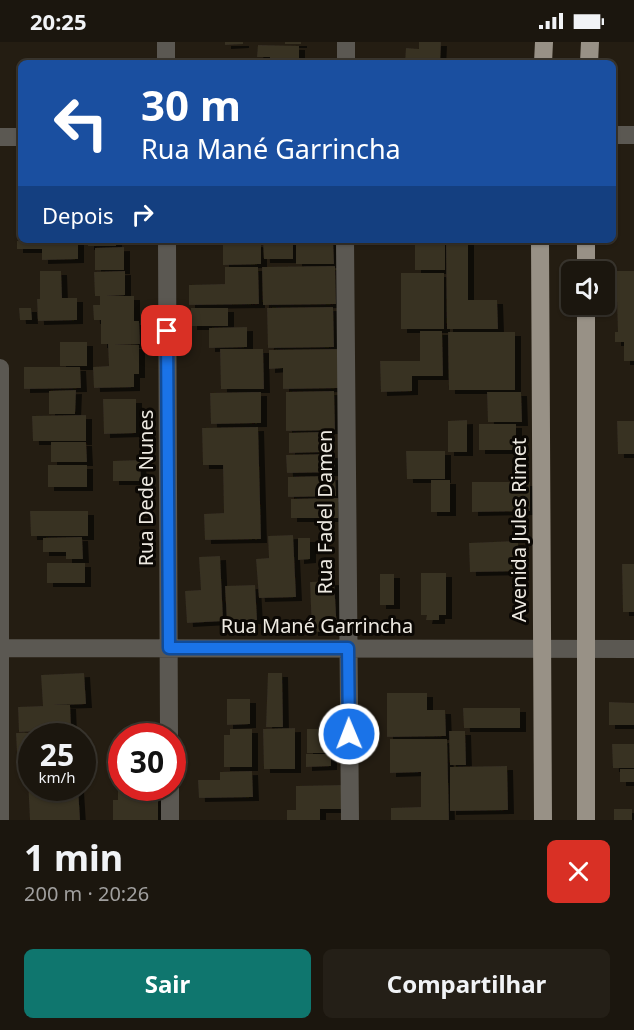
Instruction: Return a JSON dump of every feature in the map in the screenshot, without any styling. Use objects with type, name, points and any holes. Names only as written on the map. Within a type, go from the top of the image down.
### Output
[{"type":"main road","points":[[543,60],[544,42]]},
{"type":"main road","points":[[589,60],[590,42]]},
{"type":"main road","name":"Avenida Jules Rimet","points":[[540,243],[543,820]]},
{"type":"main road","points":[[586,243],[586,261]]},
{"type":"main road","points":[[586,315],[586,820]]},
{"type":"street","points":[[166,42],[166,60]]},
{"type":"street","points":[[346,42],[346,60]]},
{"type":"street","points":[[616,135],[634,135]]},
{"type":"street","points":[[0,137],[18,136]]},
{"type":"street","name":"Rua Dede Nunes","points":[[167,243],[170,723]]},
{"type":"street","name":"Rua Fadel Damen","points":[[345,243],[350,820]]},
{"type":"street","points":[[0,368],[0,820]]},
{"type":"street","name":"Rua Mané Garrincha","points":[[0,648],[634,648]]},
{"type":"street","points":[[170,801],[170,820]]},
{"type":"building","points":[[225,42],[243,42],[243,44],[225,45]]},
{"type":"building","points":[[285,42],[301,42],[301,44],[285,44]]},
{"type":"building","points":[[419,42],[441,42],[440,60],[405,60],[406,48],[419,49]]},
{"type":"building","points":[[258,45],[299,46],[299,60],[270,60],[270,57],[257,57]]},
{"type":"building","points":[[17,241],[18,243],[78,243],[78,259],[42,260],[42,249],[17,249]]},
{"type":"building","points":[[88,243],[116,243],[116,246],[88,246]]},
{"type":"building","points":[[261,243],[261,264],[223,265],[223,244]]},
{"type":"building","points":[[263,243],[293,243],[293,259],[264,259]]},
{"type":"building","points":[[296,243],[333,243],[334,264],[296,264]]},
{"type":"building","points":[[415,243],[445,243],[445,270],[415,270]]},
{"type":"building","points":[[446,243],[468,243],[468,300],[497,300],[498,329],[447,329]]},
{"type":"building","points":[[124,247],[124,270],[95,270],[95,248]]},
{"type":"building","points":[[335,266],[336,304],[263,305],[262,267]]},
{"type":"building","points":[[225,267],[258,267],[259,304],[189,305],[189,285],[225,284]]},
{"type":"building","points":[[40,271],[61,271],[62,298],[77,298],[77,320],[38,321],[37,299],[40,299]]},
{"type":"building","points":[[125,271],[125,295],[107,296],[134,296],[134,321],[139,321],[140,344],[115,345],[139,345],[139,374],[134,374],[134,387],[94,388],[93,367],[109,366],[108,344],[101,344],[101,320],[94,320],[93,305],[100,305],[100,296],[95,296],[94,272]]},
{"type":"building","points":[[616,271],[634,271],[634,361],[624,361],[624,342],[615,342],[615,332],[618,332]]},
{"type":"building","points":[[401,273],[444,273],[444,329],[401,329]]},
{"type":"building","points":[[333,307],[334,347],[268,348],[267,308]]},
{"type":"building","points":[[19,308],[31,308],[32,320],[20,320]]},
{"type":"building","points":[[191,308],[228,308],[228,326],[191,326]]},
{"type":"building","points":[[247,327],[247,347],[209,348],[209,328]]},
{"type":"building","points":[[420,331],[442,331],[443,376],[412,376],[412,391],[381,392],[380,361],[420,361]]},
{"type":"building","points":[[448,332],[515,332],[515,390],[449,390]]},
{"type":"building","points":[[60,342],[87,342],[87,366],[60,366]]},
{"type":"building","points":[[220,349],[263,349],[264,389],[221,389]]},
{"type":"building","points":[[338,349],[339,388],[283,389],[283,368],[269,369],[269,350]]},
{"type":"building","points":[[24,367],[80,367],[81,388],[24,389]]},
{"type":"building","points":[[76,390],[75,414],[49,414],[49,391]]},
{"type":"building","points":[[334,391],[335,430],[286,431],[286,392]]},
{"type":"building","points":[[261,392],[261,423],[211,424],[210,393]]},
{"type":"building","points":[[487,392],[521,392],[522,422],[488,422]]},
{"type":"building","points":[[103,399],[136,399],[136,433],[104,434]]},
{"type":"building","points":[[86,415],[86,441],[33,441],[32,416]]},
{"type":"building","points":[[467,420],[467,452],[448,452],[448,421]]},
{"type":"building","points":[[617,421],[634,421],[634,454],[618,454]]},
{"type":"building","points":[[479,424],[516,424],[516,450],[479,450]]},
{"type":"building","points":[[258,427],[261,539],[205,540],[204,514],[224,513],[223,465],[203,465],[202,428]]},
{"type":"building","points":[[321,432],[322,452],[289,453],[289,433]]},
{"type":"building","points":[[51,442],[86,442],[87,462],[51,462]]},
{"type":"building","points":[[406,451],[445,451],[445,479],[407,479]]},
{"type":"building","points":[[334,454],[335,472],[287,473],[286,455]]},
{"type":"building","points":[[140,460],[141,481],[113,481],[113,461]]},
{"type":"building","points":[[48,465],[87,465],[87,487],[48,487]]},
{"type":"building","points":[[335,476],[336,496],[288,497],[288,477]]},
{"type":"building","points":[[431,480],[450,480],[450,512],[431,512]]},
{"type":"building","points":[[472,482],[530,482],[530,511],[472,512]]},
{"type":"building","points":[[338,498],[338,518],[291,518],[291,499]]},
{"type":"building","points":[[30,511],[88,511],[88,536],[31,536]]},
{"type":"building","points":[[293,535],[296,597],[259,598],[256,559],[269,558],[268,536]]},
{"type":"building","points":[[82,537],[83,559],[66,559],[66,552],[43,552],[43,538]]},
{"type":"building","points":[[298,538],[310,538],[310,559],[298,560]]},
{"type":"building","points":[[518,541],[519,571],[470,572],[469,543]]},
{"type":"building","points":[[220,556],[223,621],[187,623],[185,591],[201,590],[199,557]]},
{"type":"building","points":[[47,563],[85,563],[85,583],[47,583]]},
{"type":"building","points":[[622,564],[634,564],[634,612],[623,612]]},
{"type":"building","points":[[421,573],[446,573],[446,615],[439,615],[439,620],[426,620],[427,615],[421,615]]},
{"type":"building","points":[[380,574],[394,574],[394,605],[380,605]]},
{"type":"building","points":[[334,581],[337,631],[312,632],[310,582]]},
{"type":"building","points":[[255,585],[257,620],[227,621],[225,586]]},
{"type":"building","points":[[84,673],[86,704],[54,705],[70,705],[71,723],[19,723],[18,707],[43,706],[41,675]]},
{"type":"building","points":[[268,673],[282,673],[283,727],[266,727]]},
{"type":"building","points":[[387,693],[427,693],[427,710],[445,710],[446,736],[387,737]]},
{"type":"building","points":[[227,699],[250,699],[250,724],[227,725]]},
{"type":"building","points":[[609,702],[634,703],[634,725],[609,725]]},
{"type":"building","points":[[463,708],[520,708],[520,728],[464,728]]},
{"type":"building","points":[[295,728],[295,769],[264,769],[263,729]]},
{"type":"building","points":[[230,729],[252,729],[252,767],[224,767],[224,735],[230,735]]},
{"type":"building","points":[[307,729],[338,729],[338,753],[307,753]]},
{"type":"building","points":[[449,731],[465,731],[466,765],[450,765]]},
{"type":"building","points":[[16,733],[18,733],[18,753],[17,753]]},
{"type":"building","points":[[390,739],[447,739],[449,820],[391,820],[391,808],[421,807],[421,772],[390,773]]},
{"type":"building","points":[[612,744],[634,744],[634,768],[613,768]]},
{"type":"building","points":[[306,754],[331,754],[331,766],[306,767]]},
{"type":"building","points":[[507,766],[508,810],[450,811],[450,767]]},
{"type":"building","points":[[620,769],[634,769],[634,782],[620,782]]},
{"type":"building","points":[[252,771],[253,797],[199,798],[198,780],[220,780],[220,772]]},
{"type":"building","points":[[343,785],[343,809],[320,809],[320,820],[287,820],[287,810],[296,810],[296,786]]},
{"type":"building","points":[[29,801],[79,801],[80,820],[30,820]]},
{"type":"building","points":[[113,801],[158,801],[158,820],[113,820]]},
{"type":"building","points":[[614,809],[632,809],[632,820],[614,820]]},
{"type":"route","points":[[167,331],[169,648],[348,648],[349,734]]}]
